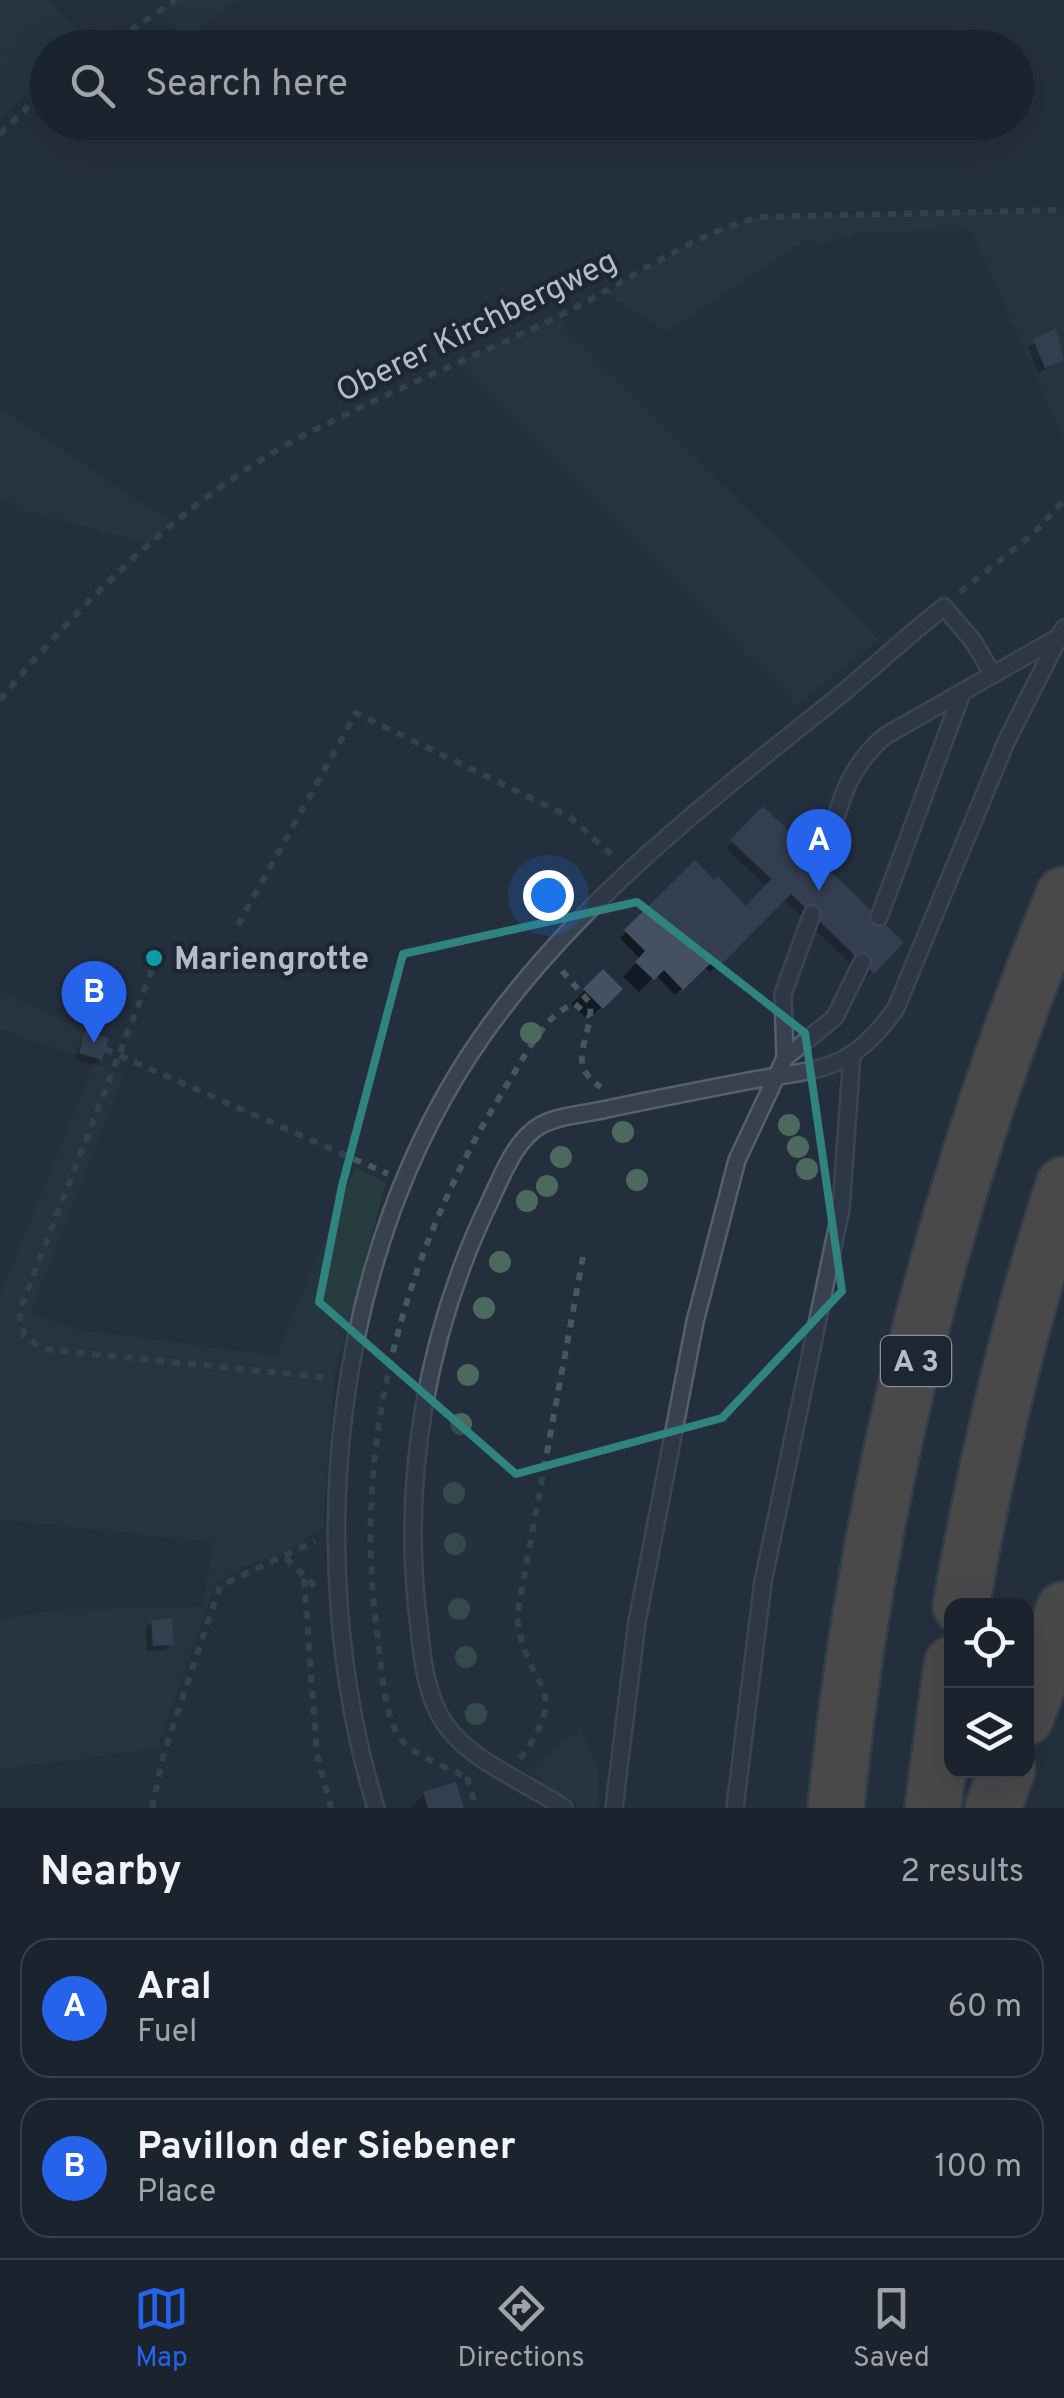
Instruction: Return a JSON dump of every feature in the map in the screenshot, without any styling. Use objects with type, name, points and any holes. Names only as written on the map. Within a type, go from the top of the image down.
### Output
[{"type":"highway","name":"A 3","points":[[836,1808],[866,1587],[941,1256],[1008,1048],[1064,895]]},
{"type":"highway","points":[[963,1598],[978,1510],[1028,1294],[1064,1185]]},
{"type":"highway","points":[[1034,1694],[1064,1610]]},
{"type":"highway","points":[[933,1808],[949,1688]]},
{"type":"highway","points":[[993,1808],[1004,1778]]},
{"type":"lane","points":[[376,1808],[356,1727],[340,1595],[337,1528],[346,1380],[403,1180],[454,1080],[482,1036],[560,940],[674,828],[944,607],[974,640],[993,675]]},
{"type":"lane","points":[[824,864],[844,786],[864,754],[885,736],[1062,632]]},
{"type":"lane","points":[[564,1808],[460,1742],[440,1715],[430,1690],[413,1558],[420,1432],[453,1294],[482,1217],[514,1153],[543,1124],[810,1074],[852,1054],[882,1029],[896,1008],[967,831],[1062,632]]},
{"type":"lane","points":[[879,917],[962,693]]},
{"type":"lane","points":[[614,1808],[637,1622],[695,1322],[737,1160],[785,1058],[784,994],[812,914]]},
{"type":"lane","points":[[785,1058],[834,1016],[862,962]]},
{"type":"lane","points":[[735,1808],[763,1582],[841,1209],[852,1054]]},
{"type":"path","points":[[131,30],[176,0]]},
{"type":"path","points":[[0,134],[30,105]]},
{"type":"path","name":"Oberer Kirchbergweg","points":[[0,700],[149,544],[218,490],[294,441],[560,315],[718,229],[760,217],[1064,210]]},
{"type":"path","points":[[944,607],[1033,534],[1064,500]]},
{"type":"path","points":[[238,926],[356,712],[570,818],[632,872]]},
{"type":"path","points":[[722,895],[730,888]]},
{"type":"path","points":[[152,970],[19,1312],[24,1336],[42,1349],[346,1380]]},
{"type":"path","points":[[572,982],[591,1009],[582,1071],[608,1091],[613,1108]]},
{"type":"path","points":[[106,1049],[120,1059],[403,1180]]},
{"type":"path","points":[[510,1772],[547,1714],[548,1699],[523,1654],[517,1615],[583,1256]]},
{"type":"path","points":[[152,1808],[164,1753],[220,1586],[286,1558],[337,1528]]},
{"type":"path","points":[[286,1558],[304,1579],[340,1595]]},
{"type":"path","points":[[304,1579],[317,1755],[331,1808]]},
{"type":"path","points":[[466,1777],[476,1808]]},
{"type":"highlighted area","points":[[637,902],[805,1033],[842,1291],[722,1418],[516,1474],[319,1302],[342,1186],[403,954]]},
{"type":"green space","points":[[0,0],[46,0],[79,30],[30,30],[30,91],[0,120]]},
{"type":"green space","points":[[176,0],[238,0],[198,30],[177,30],[158,11]]},
{"type":"green space","points":[[1064,210],[1064,440],[971,229],[861,232],[817,245],[809,238],[667,331],[605,293],[718,229],[760,217]]},
{"type":"green space","points":[[560,315],[566,329],[879,640],[796,705],[456,364]]},
{"type":"green space","points":[[0,409],[174,524],[149,544],[31,512],[0,498]]},
{"type":"green space","points":[[0,991],[85,1031],[79,1053],[71,1054],[0,1029]]},
{"type":"green space","points":[[94,1063],[124,1075],[30,1313],[79,1330],[276,1356],[355,1167],[386,1182],[335,1372],[323,1527],[281,1555],[242,1567],[216,1583],[157,1748],[0,1769],[0,1620],[52,1611],[203,1607],[213,1542],[0,1519],[0,1296]]},
{"type":"green space","points":[[581,1727],[598,1768],[599,1808],[581,1808],[528,1771]]},
{"type":"building","points":[[1056,328],[1064,360],[1045,368],[1033,339]]},
{"type":"building","points":[[763,806],[904,942],[874,974],[791,894],[718,968],[712,962],[683,990],[664,970],[654,980],[635,962],[645,951],[624,930],[695,860],[714,880],[718,876],[746,906],[771,879],[730,840]]},
{"type":"building","points":[[603,969],[623,989],[603,1009],[583,989]]},
{"type":"building","points":[[85,1031],[109,1038],[102,1060],[79,1053]]},
{"type":"building","points":[[172,1618],[174,1645],[153,1646],[151,1620]]},
{"type":"building","points":[[456,1782],[464,1808],[428,1808],[423,1792]]},
{"type":"place","name":"Aral","points":[[819,891]]},
{"type":"place","name":"Mariengrotte","points":[[154,958]]},
{"type":"place","name":"Pavillon der Siebener","points":[[94,1043]]}]
